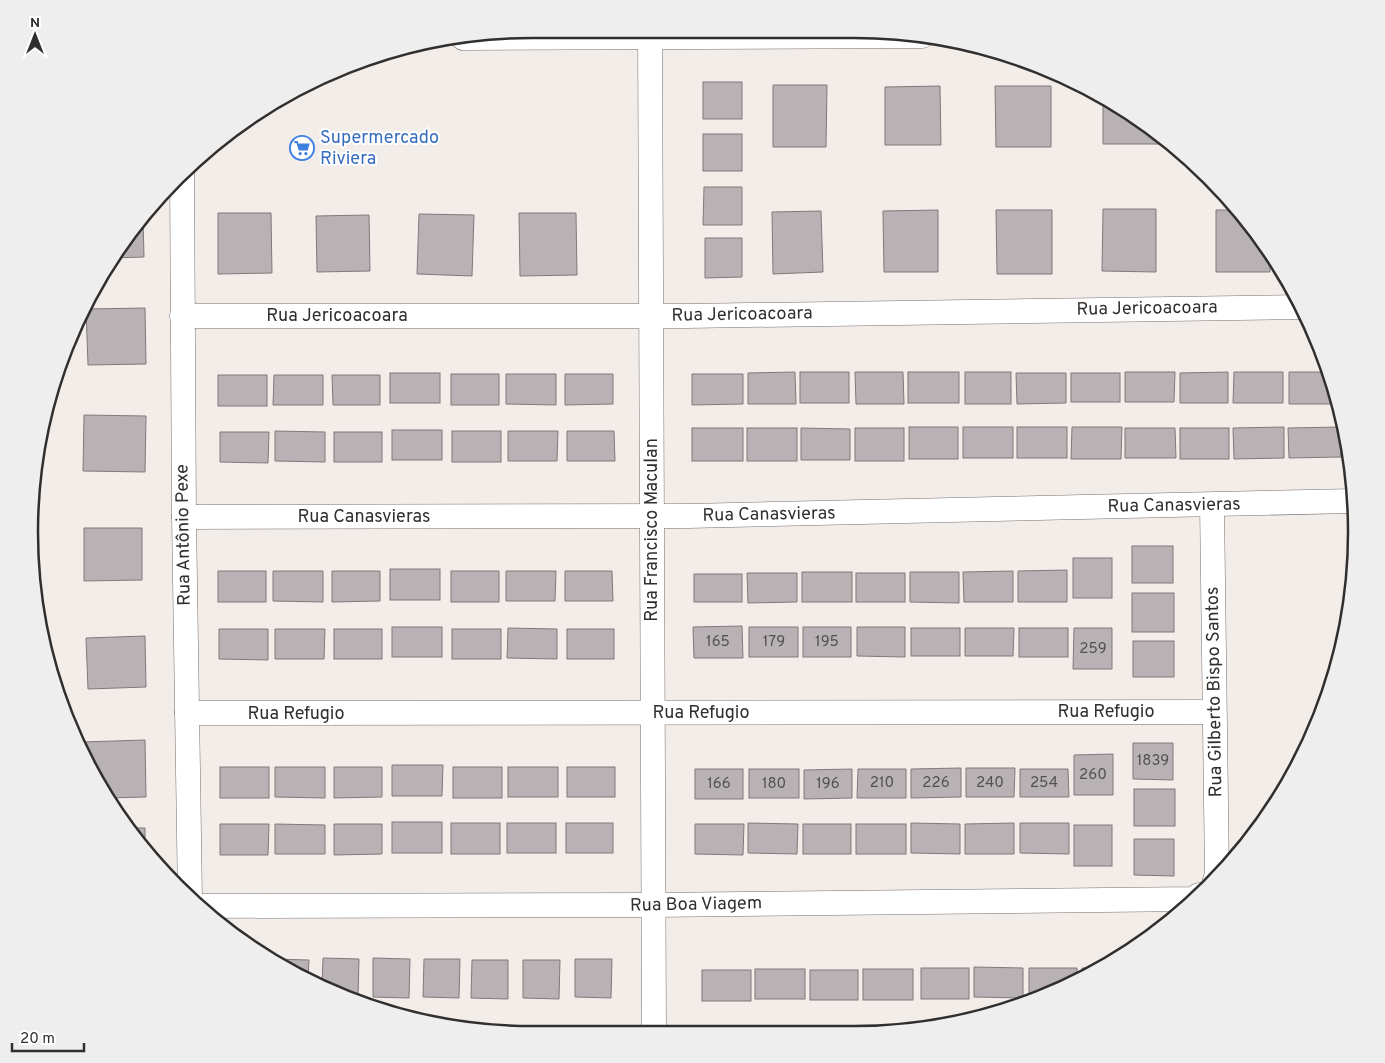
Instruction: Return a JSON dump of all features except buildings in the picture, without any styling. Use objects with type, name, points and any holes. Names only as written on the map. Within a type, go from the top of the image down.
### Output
[{"type":"street","name":"Rua Francisco Maculan","points":[[650,38],[654,1026]]},
{"type":"street","name":"Rua Antônio Pexe","points":[[182,182],[184,517],[190,888]]},
{"type":"street","name":"Rua Jericoacoara","points":[[182,316],[650,316],[1294,307]]},
{"type":"street","name":"Rua Canasvieras","points":[[184,517],[652,516],[1346,501]]},
{"type":"street","name":"Rua Gilberto Bispo Santos","points":[[1212,505],[1217,866]]},
{"type":"street","name":"Rua Refugio","points":[[187,713],[1214,712]]},
{"type":"street","name":"Rua Boa Viagem","points":[[210,906],[653,905],[1185,897]]},
{"type":"place","name":"Supermercado Riviera","points":[[302,148]]}]
